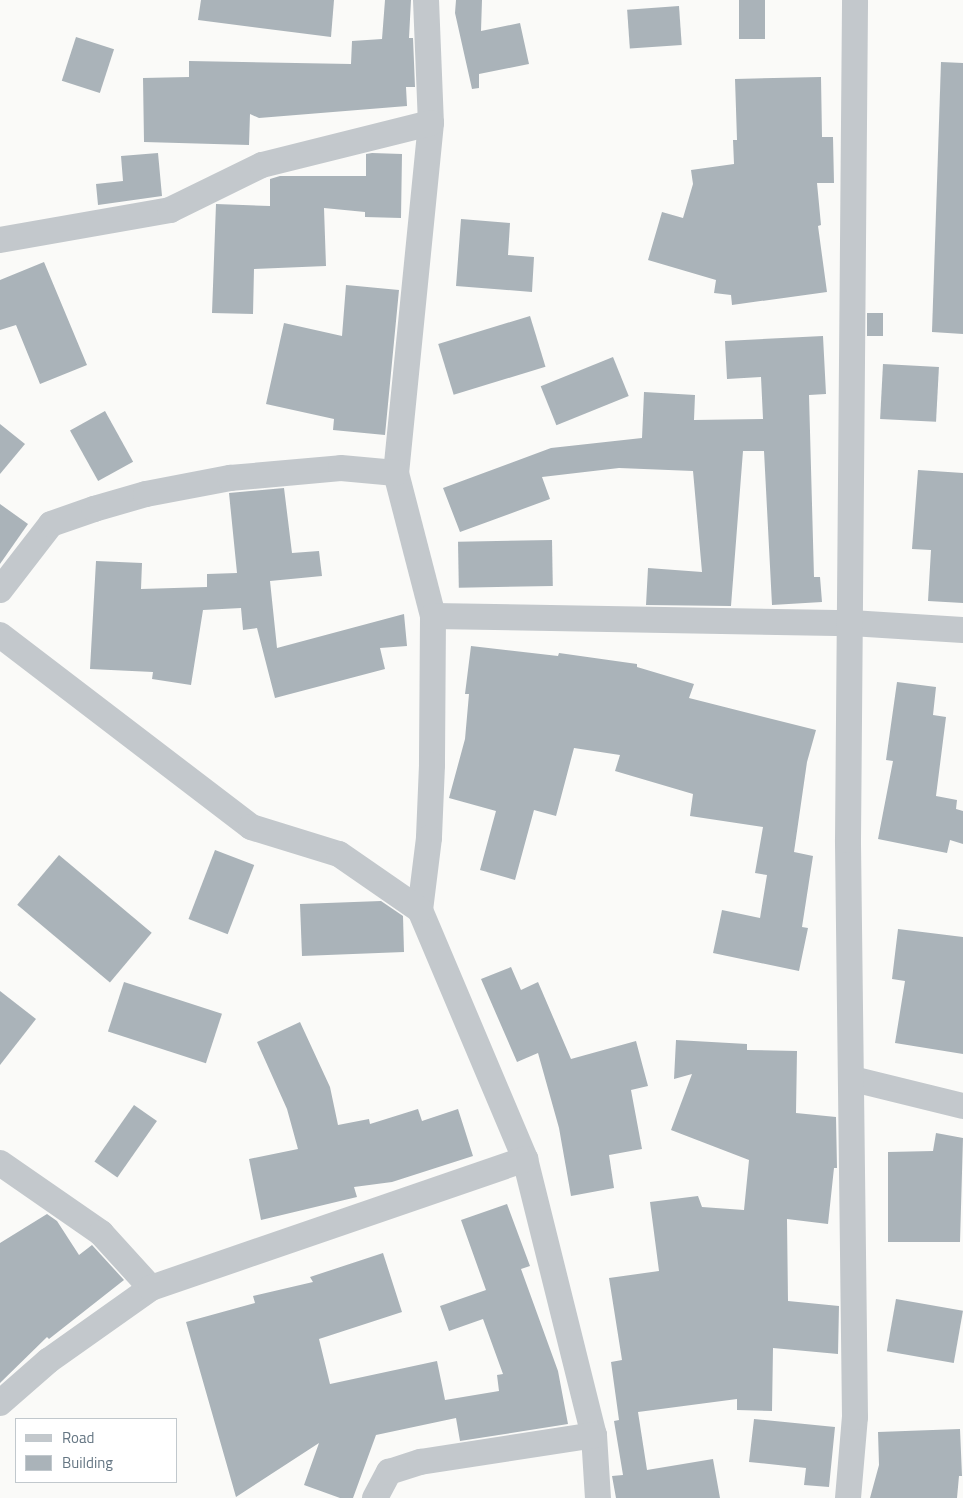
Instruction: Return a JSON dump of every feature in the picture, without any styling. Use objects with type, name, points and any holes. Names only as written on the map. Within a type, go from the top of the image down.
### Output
[{"type":"street","points":[[426,0],[431,122],[396,473],[433,616],[432,765],[429,838],[420,910],[525,1159],[594,1435],[598,1498]]},
{"type":"street","points":[[848,1498],[855,1417],[853,1079],[848,840],[855,0]]},
{"type":"street","points":[[0,240],[170,210],[262,165],[431,122]]},
{"type":"street","points":[[0,590],[51,524],[94,509],[146,494],[230,478],[341,468],[396,473]]},
{"type":"street","points":[[433,616],[851,623],[963,630]]},
{"type":"street","points":[[0,635],[251,827],[339,854],[420,910]]},
{"type":"street","points":[[853,1079],[963,1106]]},
{"type":"street","points":[[0,1403],[48,1361],[152,1288],[525,1159]]},
{"type":"street","points":[[0,1163],[100,1232],[152,1288]]},
{"type":"street","points":[[375,1498],[389,1472],[420,1462],[594,1435]]},
{"type":"building","points":[[201,0],[334,0],[331,37],[198,20]]},
{"type":"building","points":[[385,0],[411,0],[409,38],[413,38],[415,87],[406,87],[407,106],[259,118],[250,114],[249,145],[144,142],[143,78],[189,77],[189,61],[351,64],[352,41],[382,39]]},
{"type":"building","points":[[456,0],[482,0],[481,31],[520,23],[529,64],[479,74],[479,88],[472,89],[455,13]]},
{"type":"building","points":[[739,0],[765,0],[765,39],[739,39]]},
{"type":"building","points":[[679,6],[682,45],[630,49],[627,10]]},
{"type":"building","points":[[76,37],[114,49],[100,93],[62,81]]},
{"type":"building","points":[[941,62],[963,63],[963,334],[932,332]]},
{"type":"building","points":[[821,77],[822,137],[833,137],[834,183],[817,183],[821,225],[818,226],[827,292],[732,305],[731,295],[714,293],[716,280],[648,260],[662,212],[683,218],[693,184],[691,170],[734,164],[733,140],[737,140],[735,79]]},
{"type":"building","points":[[158,153],[162,196],[98,205],[96,184],[123,181],[121,156]]},
{"type":"building","points":[[366,154],[402,154],[401,218],[365,217],[365,212],[324,208],[326,266],[254,269],[253,314],[212,313],[216,204],[270,206],[270,179],[280,176],[366,176]]},
{"type":"building","points":[[461,219],[510,223],[508,255],[534,257],[532,292],[456,286]]},
{"type":"building","points":[[44,262],[87,365],[40,384],[16,325],[0,330],[0,280]]},
{"type":"building","points":[[346,285],[399,290],[385,435],[333,430],[334,419],[266,404],[284,323],[342,336]]},
{"type":"building","points":[[867,313],[883,313],[883,336],[867,336]]},
{"type":"building","points":[[530,316],[545,367],[454,395],[438,344]]},
{"type":"building","points":[[823,336],[826,394],[809,395],[814,577],[820,577],[822,602],[772,605],[764,451],[743,451],[731,606],[646,605],[648,568],[702,572],[693,471],[619,468],[542,477],[550,499],[460,532],[443,488],[551,448],[642,438],[644,392],[695,395],[694,420],[763,419],[761,377],[727,379],[725,341]]},
{"type":"building","points":[[613,357],[629,396],[556,425],[541,386]]},
{"type":"building","points":[[883,364],[939,367],[936,422],[880,419]]},
{"type":"building","points":[[105,411],[133,462],[98,481],[70,430]]},
{"type":"building","points":[[0,424],[25,444],[0,474]]},
{"type":"building","points":[[918,470],[963,473],[963,603],[928,601],[931,550],[912,549]]},
{"type":"building","points":[[284,488],[292,553],[319,551],[322,576],[270,581],[277,648],[404,614],[407,646],[380,648],[385,669],[275,698],[257,628],[243,630],[241,608],[203,610],[191,685],[152,679],[153,672],[90,669],[96,561],[142,563],[141,589],[207,587],[207,574],[237,573],[229,493]]},
{"type":"building","points":[[0,504],[28,524],[0,564]]},
{"type":"building","points":[[552,540],[553,586],[459,588],[458,542]]},
{"type":"building","points":[[471,646],[558,656],[559,653],[637,664],[637,667],[694,684],[689,698],[816,730],[807,762],[794,852],[813,856],[802,927],[808,928],[799,971],[713,953],[722,910],[760,918],[767,875],[755,873],[763,827],[690,816],[693,794],[615,771],[620,755],[574,748],[556,816],[534,810],[515,880],[480,870],[496,811],[449,798],[465,739],[469,694],[465,694]]},
{"type":"building","points":[[897,682],[936,687],[933,715],[946,717],[936,796],[957,800],[956,809],[963,811],[963,844],[950,840],[947,853],[878,839],[893,761],[886,760]]},
{"type":"building","points":[[215,850],[254,865],[228,934],[188,919]]},
{"type":"building","points":[[59,855],[152,933],[110,983],[17,905]]},
{"type":"building","points":[[381,901],[403,916],[404,952],[302,956],[300,904]]},
{"type":"building","points":[[898,929],[963,937],[963,1054],[895,1043],[905,981],[892,979]]},
{"type":"building","points":[[511,967],[521,990],[538,982],[571,1059],[636,1041],[648,1086],[631,1090],[642,1149],[609,1155],[614,1188],[571,1196],[559,1128],[538,1053],[517,1062],[481,979]]},
{"type":"building","points":[[124,982],[222,1014],[206,1063],[108,1031]]},
{"type":"building","points":[[0,991],[36,1019],[0,1065]]},
{"type":"building","points":[[300,1022],[330,1087],[338,1125],[369,1119],[370,1124],[418,1109],[422,1121],[458,1109],[473,1156],[392,1182],[354,1187],[357,1197],[261,1220],[249,1159],[298,1149],[287,1109],[257,1042]]},
{"type":"building","points":[[676,1040],[747,1044],[747,1050],[797,1051],[796,1113],[836,1117],[837,1168],[834,1168],[828,1224],[787,1219],[788,1301],[839,1306],[838,1354],[773,1348],[772,1411],[737,1410],[737,1399],[638,1412],[647,1470],[713,1459],[720,1498],[616,1498],[612,1476],[623,1475],[614,1421],[619,1420],[611,1362],[622,1360],[609,1278],[659,1271],[650,1202],[698,1196],[702,1207],[744,1210],[749,1160],[671,1130],[692,1074],[674,1079]]},
{"type":"building","points":[[134,1105],[157,1121],[117,1178],[94,1162]]},
{"type":"building","points":[[936,1133],[963,1138],[960,1242],[888,1242],[888,1152],[933,1151]]},
{"type":"building","points":[[507,1204],[530,1266],[521,1269],[558,1371],[568,1424],[460,1441],[456,1418],[376,1435],[353,1498],[340,1498],[304,1485],[319,1443],[236,1497],[186,1322],[255,1303],[253,1296],[313,1282],[310,1277],[383,1253],[402,1312],[319,1339],[330,1384],[437,1361],[445,1400],[499,1391],[497,1375],[503,1374],[483,1319],[449,1331],[440,1306],[486,1290],[461,1220]]},
{"type":"building","points":[[47,1214],[57,1221],[79,1255],[92,1245],[124,1280],[49,1339],[47,1337],[0,1383],[0,1243]]},
{"type":"building","points":[[896,1299],[963,1311],[954,1363],[887,1351]]},
{"type":"building","points":[[754,1419],[835,1427],[829,1487],[804,1485],[806,1468],[749,1462]]},
{"type":"building","points":[[960,1429],[962,1476],[959,1476],[957,1498],[870,1498],[879,1465],[878,1432]]}]
